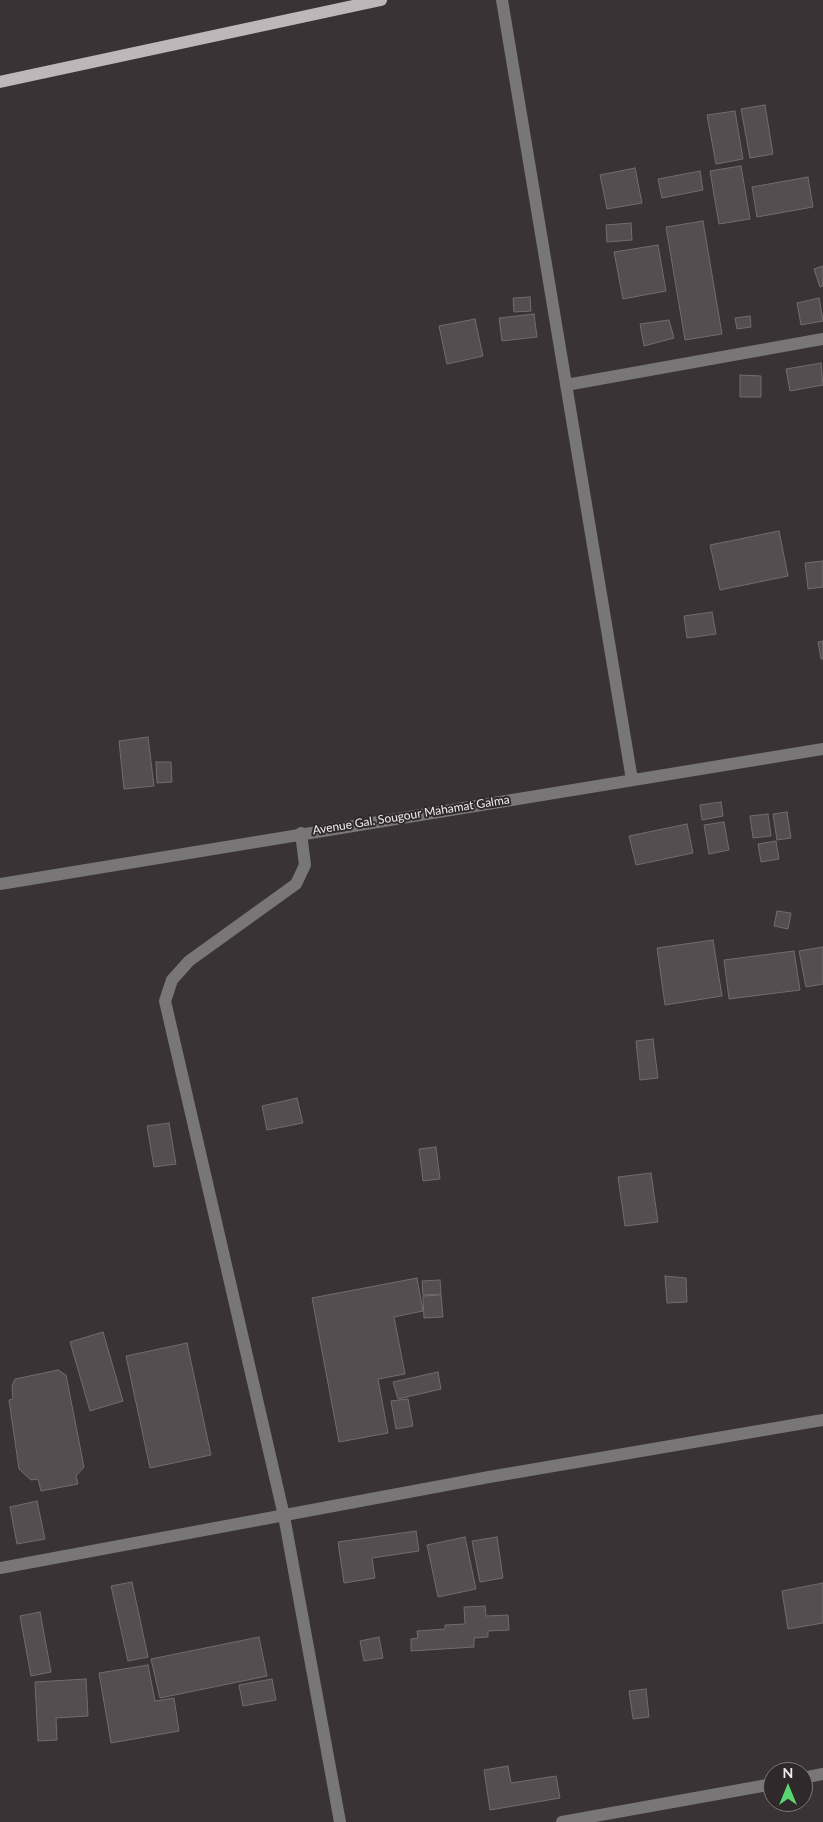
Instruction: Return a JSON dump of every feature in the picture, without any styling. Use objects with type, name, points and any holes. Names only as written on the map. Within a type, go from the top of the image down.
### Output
[{"type":"main road","points":[[0,82],[381,0]]},
{"type":"street","points":[[502,0],[632,780]]},
{"type":"street","points":[[566,384],[823,339]]},
{"type":"street","name":"Avenue Gal. Sougour Mahamat Galma","points":[[0,884],[823,748]]},
{"type":"street","points":[[301,833],[305,864],[296,884],[189,961],[172,980],[165,1002],[284,1516],[340,1822]]},
{"type":"street","points":[[0,1568],[499,1475],[823,1420]]},
{"type":"street","points":[[562,1822],[763,1786]]},
{"type":"building","points":[[765,105],[773,154],[750,158],[741,109]]},
{"type":"building","points":[[735,111],[743,159],[716,164],[707,115]]},
{"type":"building","points":[[741,166],[750,219],[719,224],[710,171]]},
{"type":"building","points":[[635,168],[642,203],[607,209],[600,175]]},
{"type":"building","points":[[700,171],[703,190],[662,198],[658,179]]},
{"type":"building","points":[[808,177],[813,207],[757,217],[752,187]]},
{"type":"building","points":[[703,221],[722,334],[685,340],[666,227]]},
{"type":"building","points":[[631,223],[632,240],[607,242],[606,225]]},
{"type":"building","points":[[658,245],[666,291],[623,299],[614,252]]},
{"type":"building","points":[[823,266],[823,286],[820,287],[814,269]]},
{"type":"building","points":[[530,297],[531,311],[514,312],[513,298]]},
{"type":"building","points":[[819,298],[823,321],[801,325],[797,303]]},
{"type":"building","points":[[534,314],[537,337],[502,341],[499,318]]},
{"type":"building","points":[[750,316],[751,327],[737,329],[735,318]]},
{"type":"building","points":[[475,319],[483,356],[447,364],[439,326]]},
{"type":"building","points":[[669,320],[674,338],[644,346],[640,324]]},
{"type":"building","points":[[821,363],[823,385],[790,391],[786,369]]},
{"type":"building","points":[[740,375],[761,376],[761,397],[740,397]]},
{"type":"building","points":[[779,531],[788,576],[720,590],[710,545]]},
{"type":"building","points":[[823,561],[823,587],[808,589],[805,563]]},
{"type":"building","points":[[712,612],[716,634],[687,638],[684,616]]},
{"type":"building","points":[[823,641],[823,659],[821,659],[818,642]]},
{"type":"building","points":[[148,737],[154,786],[124,789],[119,741]]},
{"type":"building","points":[[156,762],[171,762],[172,782],[157,783]]},
{"type":"building","points":[[721,802],[723,816],[702,820],[700,805]]},
{"type":"building","points":[[787,812],[791,838],[777,840],[773,814]]},
{"type":"building","points":[[768,814],[771,836],[753,838],[750,816]]},
{"type":"building","points":[[724,822],[729,850],[709,854],[704,825]]},
{"type":"building","points":[[687,824],[693,853],[636,865],[629,836]]},
{"type":"building","points":[[776,841],[779,859],[761,862],[758,844]]},
{"type":"building","points":[[777,911],[791,913],[788,929],[774,926]]},
{"type":"building","points":[[713,940],[722,996],[665,1005],[657,948]]},
{"type":"building","points":[[823,947],[823,984],[806,987],[799,951]]},
{"type":"building","points":[[794,951],[800,990],[729,999],[724,960]]},
{"type":"building","points":[[653,1039],[658,1078],[640,1080],[636,1041]]},
{"type":"building","points":[[297,1098],[303,1123],[267,1130],[262,1106]]},
{"type":"building","points":[[169,1123],[176,1164],[154,1167],[147,1126]]},
{"type":"building","points":[[436,1147],[440,1179],[423,1181],[419,1149]]},
{"type":"building","points":[[651,1173],[658,1222],[625,1226],[618,1177]]},
{"type":"building","points":[[665,1276],[686,1278],[687,1302],[667,1303]]},
{"type":"building","points":[[417,1278],[423,1311],[394,1317],[405,1374],[378,1379],[388,1433],[339,1442],[312,1298]]},
{"type":"building","points":[[440,1280],[441,1294],[423,1295],[422,1281]]},
{"type":"building","points":[[441,1295],[443,1317],[424,1318],[423,1296]]},
{"type":"building","points":[[103,1332],[123,1401],[90,1411],[70,1342]]},
{"type":"building","points":[[187,1343],[211,1455],[150,1468],[126,1356]]},
{"type":"building","points":[[58,1370],[66,1375],[84,1467],[76,1476],[78,1484],[41,1491],[38,1479],[31,1480],[19,1469],[9,1400],[13,1399],[12,1386],[15,1379]]},
{"type":"building","points":[[438,1372],[441,1389],[398,1399],[393,1382]]},
{"type":"building","points":[[408,1399],[413,1426],[396,1429],[391,1401]]},
{"type":"building","points":[[37,1501],[45,1539],[17,1544],[10,1507]]},
{"type":"building","points":[[416,1531],[419,1551],[372,1558],[375,1578],[344,1583],[338,1542]]},
{"type":"building","points":[[465,1537],[476,1589],[438,1597],[427,1545]]},
{"type":"building","points":[[497,1537],[503,1578],[480,1582],[472,1541]]},
{"type":"building","points":[[132,1582],[148,1657],[128,1661],[111,1586]]},
{"type":"building","points":[[823,1583],[823,1623],[788,1629],[782,1591]]},
{"type":"building","points":[[485,1606],[486,1616],[508,1615],[509,1630],[488,1631],[488,1637],[474,1638],[474,1647],[411,1651],[411,1639],[418,1638],[417,1631],[445,1629],[445,1625],[465,1624],[464,1607]]},
{"type":"building","points":[[40,1612],[51,1672],[31,1676],[20,1616]]},
{"type":"building","points":[[259,1637],[267,1676],[160,1698],[151,1659]]},
{"type":"building","points":[[379,1637],[383,1658],[364,1661],[360,1641]]},
{"type":"building","points":[[148,1665],[155,1701],[174,1698],[179,1731],[111,1743],[99,1673]]},
{"type":"building","points":[[86,1679],[88,1716],[56,1718],[57,1740],[38,1741],[35,1682]]},
{"type":"building","points":[[272,1679],[276,1700],[243,1706],[239,1685]]},
{"type":"building","points":[[646,1689],[649,1717],[633,1719],[629,1691]]},
{"type":"building","points":[[508,1766],[511,1783],[556,1776],[560,1798],[490,1810],[484,1770]]}]
